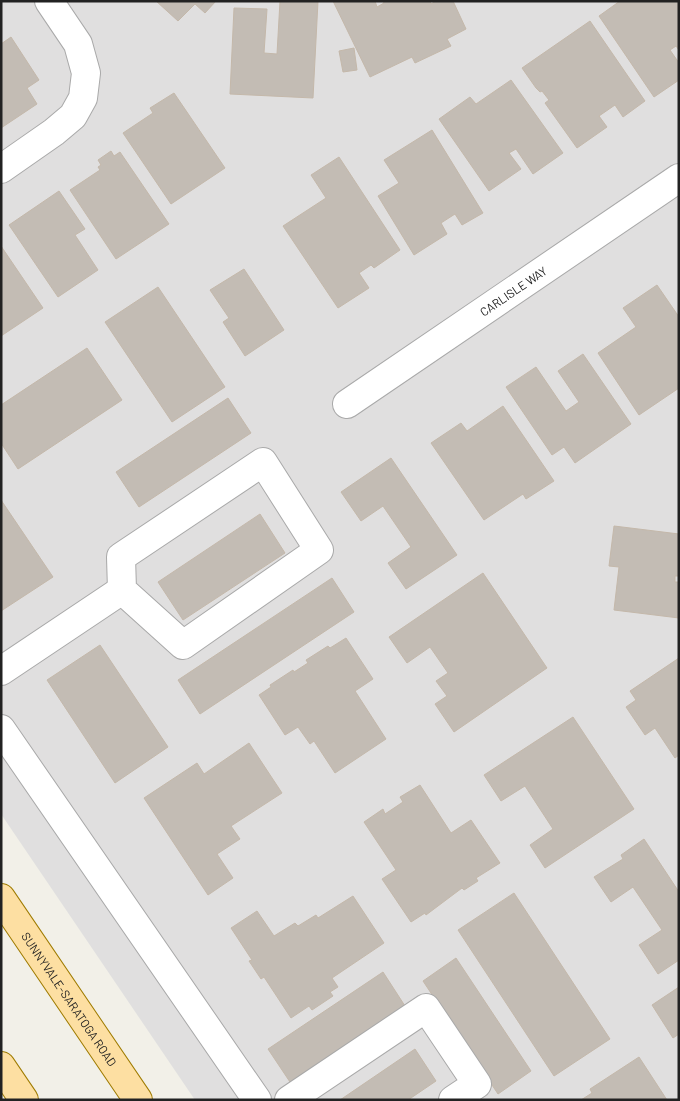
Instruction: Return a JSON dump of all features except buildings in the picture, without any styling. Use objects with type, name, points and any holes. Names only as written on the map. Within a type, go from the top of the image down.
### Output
[{"type":"main road","name":"SUNNYVALE-SARATOGA ROAD","points":[[1,898],[138,1100]]},
{"type":"main road","points":[[1,1066],[24,1100]]},
{"type":"street","points":[[1,169],[54,132],[73,116],[84,98],[86,73],[78,44],[49,1]]},
{"type":"street","name":"CARLISLE WAY","points":[[346,404],[679,178]]},
{"type":"street","points":[[263,462],[319,550],[183,644],[122,590],[121,557],[263,462]]},
{"type":"street","points":[[1,671],[122,590]]},
{"type":"street","points":[[1,729],[257,1100]]},
{"type":"street","points":[[289,1100],[426,1008],[477,1084],[453,1100]]},
{"type":"shaded area","points":[[1,1],[679,1],[679,1100],[195,1100],[1,814]]}]
